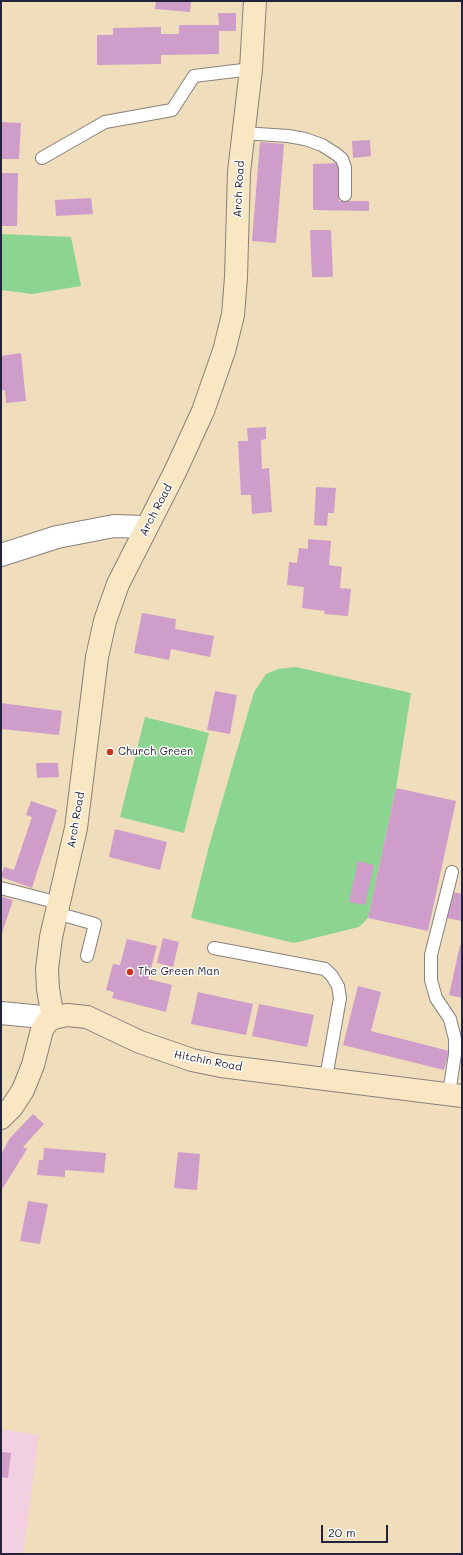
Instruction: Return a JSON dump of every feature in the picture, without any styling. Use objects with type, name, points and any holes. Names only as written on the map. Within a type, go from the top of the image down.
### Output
[{"type":"street","name":"Arch Road","points":[[54,1018],[48,989],[47,968],[57,908],[76,828],[97,657],[104,621],[118,584],[175,472],[200,418],[224,351],[233,315],[236,277],[239,172],[251,69],[255,1]]},
{"type":"street","points":[[1,555],[56,537],[114,526],[146,527]]},
{"type":"street","points":[[1,1013],[54,1018]]},
{"type":"street","name":"Hitchin Road","points":[[54,1018],[67,1015],[87,1017],[140,1042],[192,1060],[221,1066],[456,1094]]},
{"type":"street","points":[[1,1118],[12,1107],[23,1090],[33,1065],[42,1030],[47,1022],[54,1018]]},
{"type":"lane","points":[[42,158],[106,122],[172,110],[194,76],[251,69]]},
{"type":"lane","points":[[243,134],[288,136],[305,139],[322,145],[342,159],[345,167],[345,195]]},
{"type":"lane","points":[[452,872],[431,955],[433,986],[436,998],[450,1019],[454,1039],[456,1094]]},
{"type":"lane","points":[[1,888],[57,908],[95,924],[87,956]]},
{"type":"lane","points":[[214,948],[325,969],[332,976],[338,986],[340,998],[326,1078]]},
{"type":"shaded area","points":[[1,1429],[39,1435],[23,1554],[1,1554]]},
{"type":"green space","points":[[1,234],[71,237],[81,286],[32,294],[1,290]]},
{"type":"green space","points":[[296,667],[411,693],[396,788],[368,918],[359,927],[294,943],[191,918],[209,846],[254,692],[266,674],[278,669]]},
{"type":"green space","points":[[145,717],[209,733],[184,833],[120,817]]},
{"type":"building","points":[[156,1],[191,1],[190,12],[155,9]]},
{"type":"building","points":[[218,13],[236,13],[236,31],[219,31],[219,54],[161,55],[161,64],[97,65],[97,35],[113,35],[113,28],[161,27],[161,34],[179,34],[179,25],[219,25]]},
{"type":"building","points":[[1,122],[21,123],[19,159],[1,159]]},
{"type":"building","points":[[370,140],[371,156],[353,158],[352,141]]},
{"type":"building","points":[[260,142],[284,144],[276,243],[252,241]]},
{"type":"building","points":[[338,163],[339,201],[369,201],[369,211],[313,210],[313,164]]},
{"type":"building","points":[[1,173],[18,173],[17,226],[1,226]]},
{"type":"building","points":[[91,198],[93,214],[56,216],[55,200]]},
{"type":"building","points":[[310,230],[331,230],[333,277],[312,277]]},
{"type":"building","points":[[21,353],[26,401],[6,403],[5,390],[1,391],[1,356]]},
{"type":"building","points":[[266,427],[266,439],[261,440],[262,469],[269,468],[272,512],[252,514],[251,495],[241,495],[238,441],[248,441],[247,428]]},
{"type":"building","points":[[316,487],[336,488],[334,513],[328,513],[327,526],[314,525]]},
{"type":"building","points":[[308,539],[331,541],[329,565],[342,567],[340,588],[351,589],[348,616],[324,614],[325,611],[302,608],[304,587],[287,585],[289,562],[297,563],[299,548],[308,549]]},
{"type":"building","points":[[142,613],[176,619],[175,629],[214,636],[210,657],[171,649],[169,660],[134,653]]},
{"type":"building","points":[[215,691],[237,695],[230,734],[207,730]]},
{"type":"building","points":[[1,703],[62,711],[59,735],[1,729]]},
{"type":"building","points":[[36,763],[58,763],[59,777],[37,778]]},
{"type":"building","points":[[396,788],[456,801],[428,931],[368,918]]},
{"type":"building","points":[[31,801],[57,810],[32,888],[1,877],[4,867],[14,870],[32,817],[26,815]]},
{"type":"building","points":[[115,829],[167,842],[160,870],[109,857]]},
{"type":"building","points":[[358,861],[374,865],[365,905],[349,902]]},
{"type":"building","points":[[453,892],[462,894],[462,921],[447,918]]},
{"type":"building","points":[[1,896],[13,900],[1,936]]},
{"type":"building","points":[[163,938],[179,942],[173,967],[157,963]]},
{"type":"building","name":"The Green Man","points":[[127,939],[157,946],[148,979],[172,985],[166,1012],[112,998],[114,992],[106,990],[113,964],[120,965]]},
{"type":"building","points":[[460,945],[462,945],[462,998],[449,995]]},
{"type":"building","points":[[358,986],[381,992],[371,1031],[449,1051],[444,1070],[343,1045]]},
{"type":"building","points":[[198,992],[253,1004],[246,1035],[191,1024]]},
{"type":"building","points":[[259,1004],[314,1015],[307,1047],[252,1036]]},
{"type":"building","points":[[33,1114],[44,1124],[23,1147],[27,1149],[1,1191],[1,1154],[10,1138]]},
{"type":"building","points":[[44,1148],[106,1153],[104,1173],[65,1170],[65,1177],[37,1175],[39,1160],[43,1160]]},
{"type":"building","points":[[178,1152],[200,1154],[197,1190],[174,1188]]},
{"type":"building","points":[[28,1201],[48,1204],[40,1244],[20,1241]]},
{"type":"building","points":[[1,1452],[11,1453],[8,1478],[1,1477]]},
{"type":"place","name":"Church Green","points":[[110,752]]},
{"type":"place","name":"The Green Man","points":[[130,972]]}]
